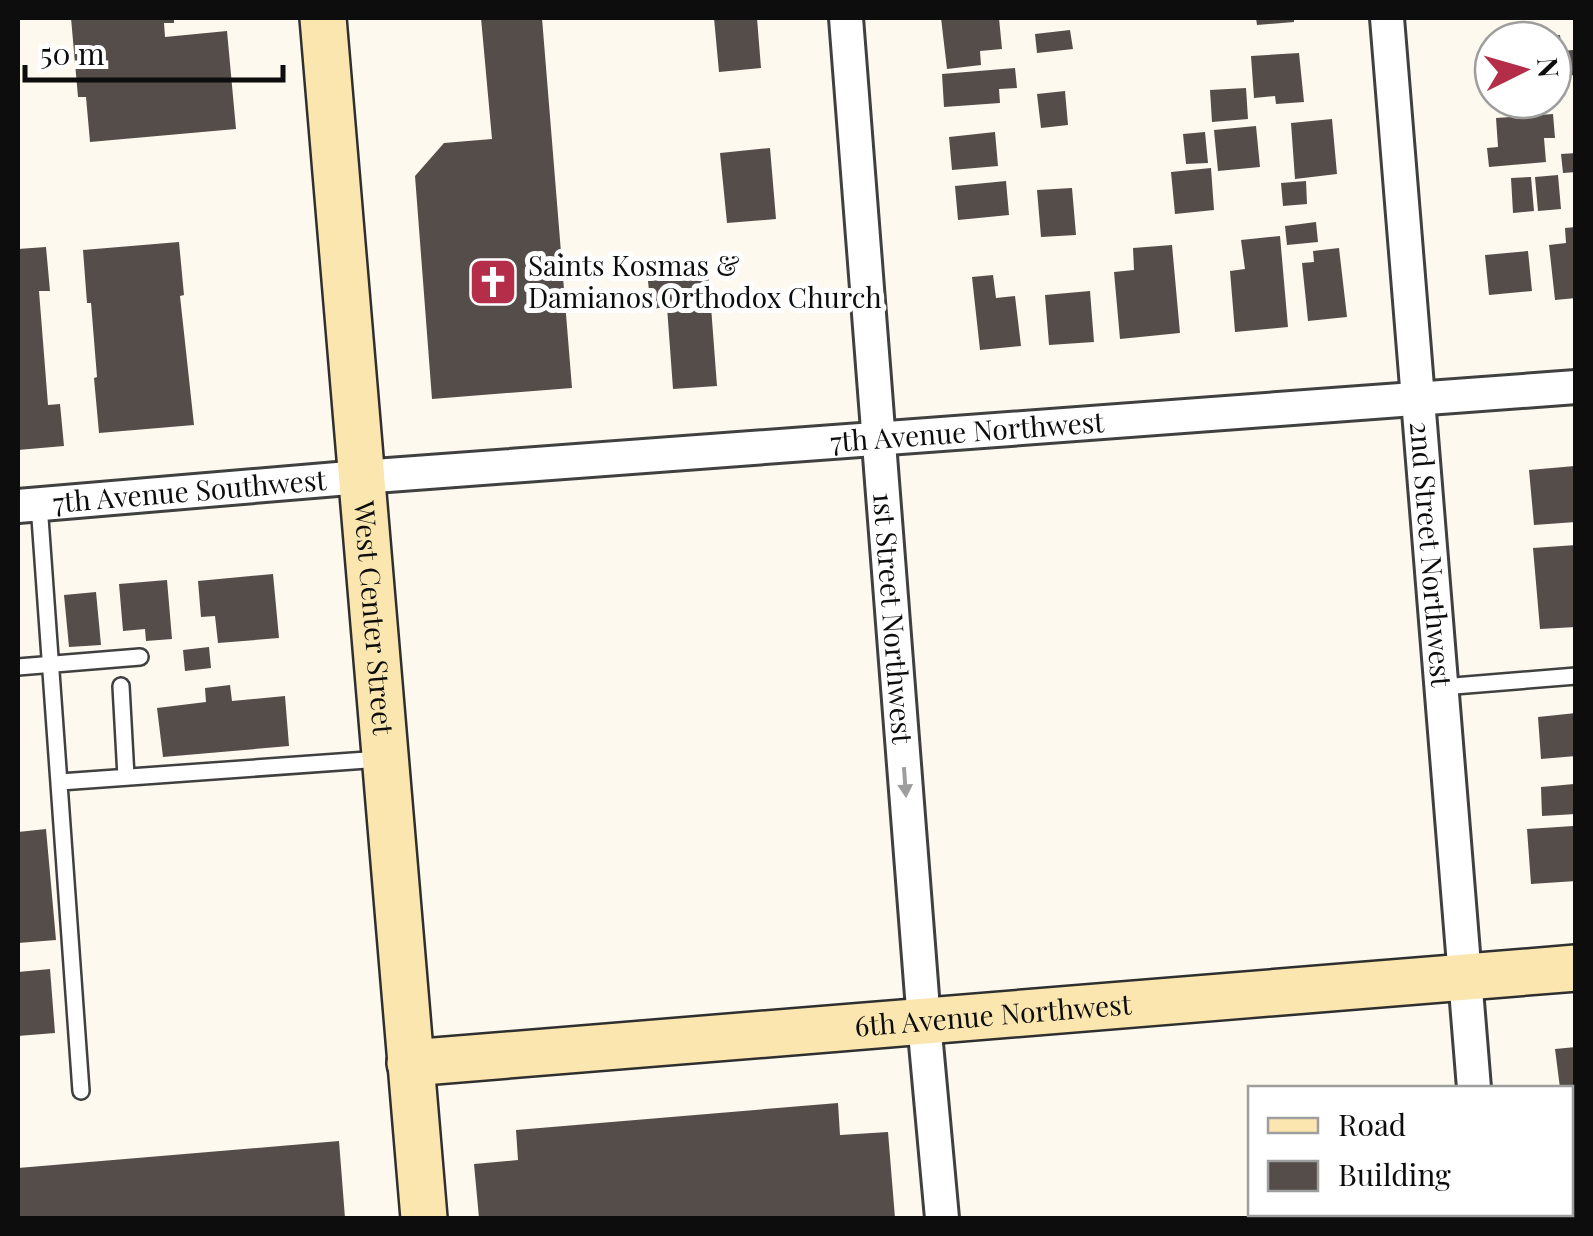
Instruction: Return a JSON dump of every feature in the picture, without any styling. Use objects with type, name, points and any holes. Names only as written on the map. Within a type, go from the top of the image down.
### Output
[{"type":"street","name":"West Center Street","points":[[323,18],[424,1218]]},
{"type":"street","name":"1st Street Northwest","points":[[846,18],[942,1218]]},
{"type":"street","name":"2nd Street Northwest","points":[[1387,18],[1474,1086]]},
{"type":"street","name":"7th Avenue Northwest","points":[[361,478],[1576,387]]},
{"type":"street","name":"7th Avenue Southwest","points":[[28,505],[361,478]]},
{"type":"street","name":"6th Avenue Northwest","points":[[410,1063],[1576,968]]},
{"type":"lane","points":[[28,505],[51,665],[82,1090]]},
{"type":"lane","points":[[18,667],[140,657]]},
{"type":"lane","points":[[1442,687],[1576,676]]},
{"type":"lane","points":[[121,686],[126,778]]},
{"type":"lane","points":[[60,782],[385,759]]},
{"type":"building","points":[[71,18],[174,18],[174,23],[164,23],[165,37],[227,31],[236,129],[90,142],[86,97],[78,97]]},
{"type":"building","name":"Saints Kosmas & Damianos Orthodox Church","points":[[481,18],[542,18],[572,388],[432,399],[415,176],[444,143],[492,139]]},
{"type":"building","points":[[714,18],[757,18],[761,68],[719,72]]},
{"type":"building","points":[[941,18],[999,18],[1002,49],[980,51],[981,65],[947,69]]},
{"type":"building","points":[[1256,18],[1294,18],[1294,22],[1257,25]]},
{"type":"building","points":[[1070,30],[1073,49],[1037,53],[1035,34]]},
{"type":"building","points":[[1299,53],[1304,102],[1276,104],[1275,96],[1254,98],[1251,56]]},
{"type":"building","points":[[1015,68],[1017,88],[999,89],[1000,103],[944,107],[942,74]]},
{"type":"building","points":[[1246,88],[1248,119],[1212,122],[1210,90]]},
{"type":"building","points":[[1065,91],[1068,125],[1041,128],[1037,94]]},
{"type":"building","points":[[1332,119],[1337,174],[1295,179],[1291,123]]},
{"type":"building","points":[[1496,120],[1554,120],[1555,138],[1544,138],[1546,162],[1489,167],[1487,148],[1498,147]]},
{"type":"building","points":[[1256,126],[1260,167],[1218,171],[1214,130]]},
{"type":"building","points":[[995,132],[998,166],[952,170],[949,137]]},
{"type":"building","points":[[1205,132],[1208,163],[1186,164],[1183,134]]},
{"type":"building","points":[[770,148],[776,219],[727,223],[720,153]]},
{"type":"building","points":[[1576,153],[1576,172],[1563,173],[1561,154]]},
{"type":"building","points":[[1211,168],[1214,210],[1175,214],[1171,172]]},
{"type":"building","points":[[1558,175],[1561,209],[1538,211],[1535,177]]},
{"type":"building","points":[[1531,177],[1534,211],[1513,213],[1511,178]]},
{"type":"building","points":[[1006,181],[1009,215],[958,220],[955,186]]},
{"type":"building","points":[[1306,181],[1307,204],[1283,206],[1281,183]]},
{"type":"building","points":[[1072,188],[1076,235],[1041,237],[1037,190]]},
{"type":"building","points":[[1316,222],[1318,242],[1287,245],[1285,226]]},
{"type":"building","points":[[1576,227],[1576,298],[1555,300],[1549,245],[1566,243],[1565,228]]},
{"type":"building","points":[[1280,236],[1288,327],[1235,332],[1230,271],[1245,269],[1241,240]]},
{"type":"building","points":[[179,242],[184,295],[180,296],[194,425],[99,433],[91,303],[87,303],[83,250]]},
{"type":"building","points":[[1172,245],[1180,333],[1120,339],[1114,272],[1134,270],[1133,248]]},
{"type":"building","points":[[46,247],[50,291],[39,291],[48,405],[60,404],[64,446],[18,450],[18,249]]},
{"type":"building","points":[[1339,248],[1347,317],[1308,321],[1302,263],[1314,262],[1313,251]]},
{"type":"building","points":[[1528,251],[1532,291],[1489,295],[1485,255]]},
{"type":"building","points":[[708,267],[717,386],[673,389],[667,307],[651,309],[647,272]]},
{"type":"building","points":[[993,275],[996,298],[1015,296],[1021,346],[980,350],[972,277]]},
{"type":"building","points":[[1090,291],[1094,342],[1049,345],[1045,295]]},
{"type":"building","points":[[1575,466],[1576,522],[1534,525],[1529,470]]},
{"type":"building","points":[[1576,545],[1576,627],[1540,629],[1533,548]]},
{"type":"building","points":[[273,574],[279,638],[218,643],[215,616],[201,617],[198,581]]},
{"type":"building","points":[[167,580],[172,639],[146,641],[145,629],[123,631],[119,584]]},
{"type":"building","points":[[96,592],[101,645],[69,647],[64,595]]},
{"type":"building","points":[[209,647],[211,668],[185,671],[183,650]]},
{"type":"building","points":[[230,685],[232,701],[285,696],[289,746],[163,757],[157,708],[206,702],[205,688]]},
{"type":"building","points":[[1576,713],[1576,756],[1541,759],[1538,717]]},
{"type":"building","points":[[1574,784],[1576,814],[1542,816],[1541,787]]},
{"type":"building","points":[[1573,826],[1576,881],[1531,884],[1527,829]]},
{"type":"building","points":[[46,829],[56,940],[18,943],[18,832]]},
{"type":"building","points":[[50,969],[55,1033],[18,1036],[18,972]]},
{"type":"building","points":[[1576,1047],[1576,1105],[1573,1086],[1560,1086],[1555,1049]]},
{"type":"building","points":[[838,1103],[840,1135],[888,1132],[895,1218],[479,1218],[474,1164],[518,1160],[516,1130]]},
{"type":"building","points":[[339,1141],[345,1218],[18,1218],[18,1168]]},
{"type":"place","name":"Saints Kosmas & Damianos Orthodox Church","points":[[493,282]]}]
